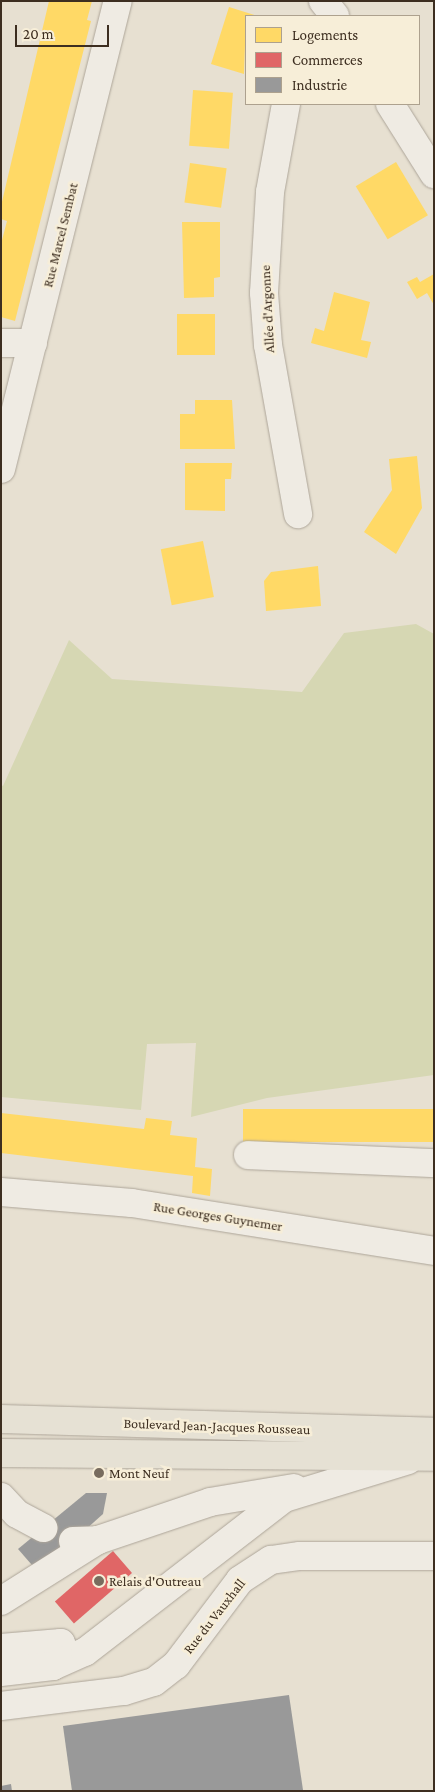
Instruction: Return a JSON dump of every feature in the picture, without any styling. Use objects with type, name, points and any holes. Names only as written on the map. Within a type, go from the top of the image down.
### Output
[{"type":"main road","name":"Boulevard Jean-Jacques Rousseau","points":[[1,1419],[434,1432]]},
{"type":"main road","name":"Boulevard Jean-Jacques Rousseau","points":[[1,1453],[424,1457]]},
{"type":"street","name":"Rue Marcel Sembat","points":[[1,469],[118,1]]},
{"type":"street","points":[[323,1],[334,15]]},
{"type":"street","name":"Allée d'Argonne","points":[[286,105],[270,192],[264,293],[268,345],[298,514]]},
{"type":"street","points":[[391,105],[434,174]]},
{"type":"street","points":[[1,343],[33,343]]},
{"type":"street","points":[[248,1155],[434,1162]]},
{"type":"street","name":"Rue Georges Guynemer","points":[[1,1192],[132,1203],[434,1251]]},
{"type":"street","points":[[1,1672],[53,1666],[78,1656],[102,1640],[250,1521],[284,1498],[312,1487],[424,1457]]},
{"type":"street","points":[[1,1602],[86,1540],[210,1502],[312,1487]]},
{"type":"street","points":[[1,1497],[17,1514],[43,1528]]},
{"type":"street","name":"Rue du Vauxhall","points":[[1,1706],[124,1690],[154,1682],[176,1665],[240,1580],[272,1560],[300,1556],[434,1556]]},
{"type":"street","points":[[1,1648],[61,1643],[64,1654],[53,1666]]},
{"type":"green space","points":[[416,624],[434,634],[434,1075],[267,1098],[191,1117],[196,1043],[147,1044],[141,1110],[1,1097],[1,785],[3,786],[69,640],[112,679],[302,692],[344,633]]},
{"type":"building: Logements","points":[[49,1],[92,1],[87,20],[91,21],[15,321],[1,317],[1,244],[7,221],[1,219],[1,206]]},
{"type":"building: Logements","points":[[229,7],[255,15],[245,15],[244,74],[211,64]]},
{"type":"building: Logements","points":[[193,90],[233,93],[229,149],[189,146]]},
{"type":"building: Logements","points":[[396,162],[428,215],[388,239],[356,186]]},
{"type":"building: Logements","points":[[190,163],[227,168],[221,208],[184,203]]},
{"type":"building: Logements","points":[[182,222],[220,222],[220,277],[214,278],[214,297],[184,298]]},
{"type":"building: Logements","points":[[434,274],[434,305],[427,293],[417,299],[407,282],[417,277],[420,282]]},
{"type":"building: Logements","points":[[334,292],[370,302],[361,340],[371,342],[367,358],[311,343],[315,328],[324,331]]},
{"type":"building: Logements","points":[[177,314],[215,314],[215,355],[177,355]]},
{"type":"building: Logements","points":[[195,400],[232,400],[235,449],[180,449],[180,414],[195,414]]},
{"type":"building: Logements","points":[[417,456],[422,508],[396,554],[364,532],[392,490],[389,459]]},
{"type":"building: Logements","points":[[185,463],[232,463],[231,479],[225,479],[225,511],[185,510]]},
{"type":"building: Logements","points":[[203,541],[214,597],[172,605],[161,549]]},
{"type":"building: Logements","points":[[318,566],[321,606],[266,611],[264,581],[271,572]]},
{"type":"building: Logements","points":[[243,1109],[434,1109],[434,1142],[243,1142]]},
{"type":"building: Logements","points":[[1,1113],[144,1129],[146,1118],[172,1121],[170,1135],[197,1138],[195,1167],[212,1169],[210,1196],[192,1193],[193,1176],[1,1153]]},
{"type":"building: Commerces","points":[[113,1551],[132,1573],[74,1623],[55,1602]]},
{"type":"building: Industrie","points":[[86,1493],[107,1493],[103,1514],[38,1572],[18,1549]]},
{"type":"building: Industrie","points":[[289,1695],[303,1790],[72,1791],[63,1726]]},
{"type":"building: Industrie","points":[[11,1784],[12,1791],[1,1791],[1,1786]]},
{"type":"place","name":"Mont Neuf","points":[[99,1473]]},
{"type":"place","name":"Relais d'Outreau","points":[[99,1581]]}]
